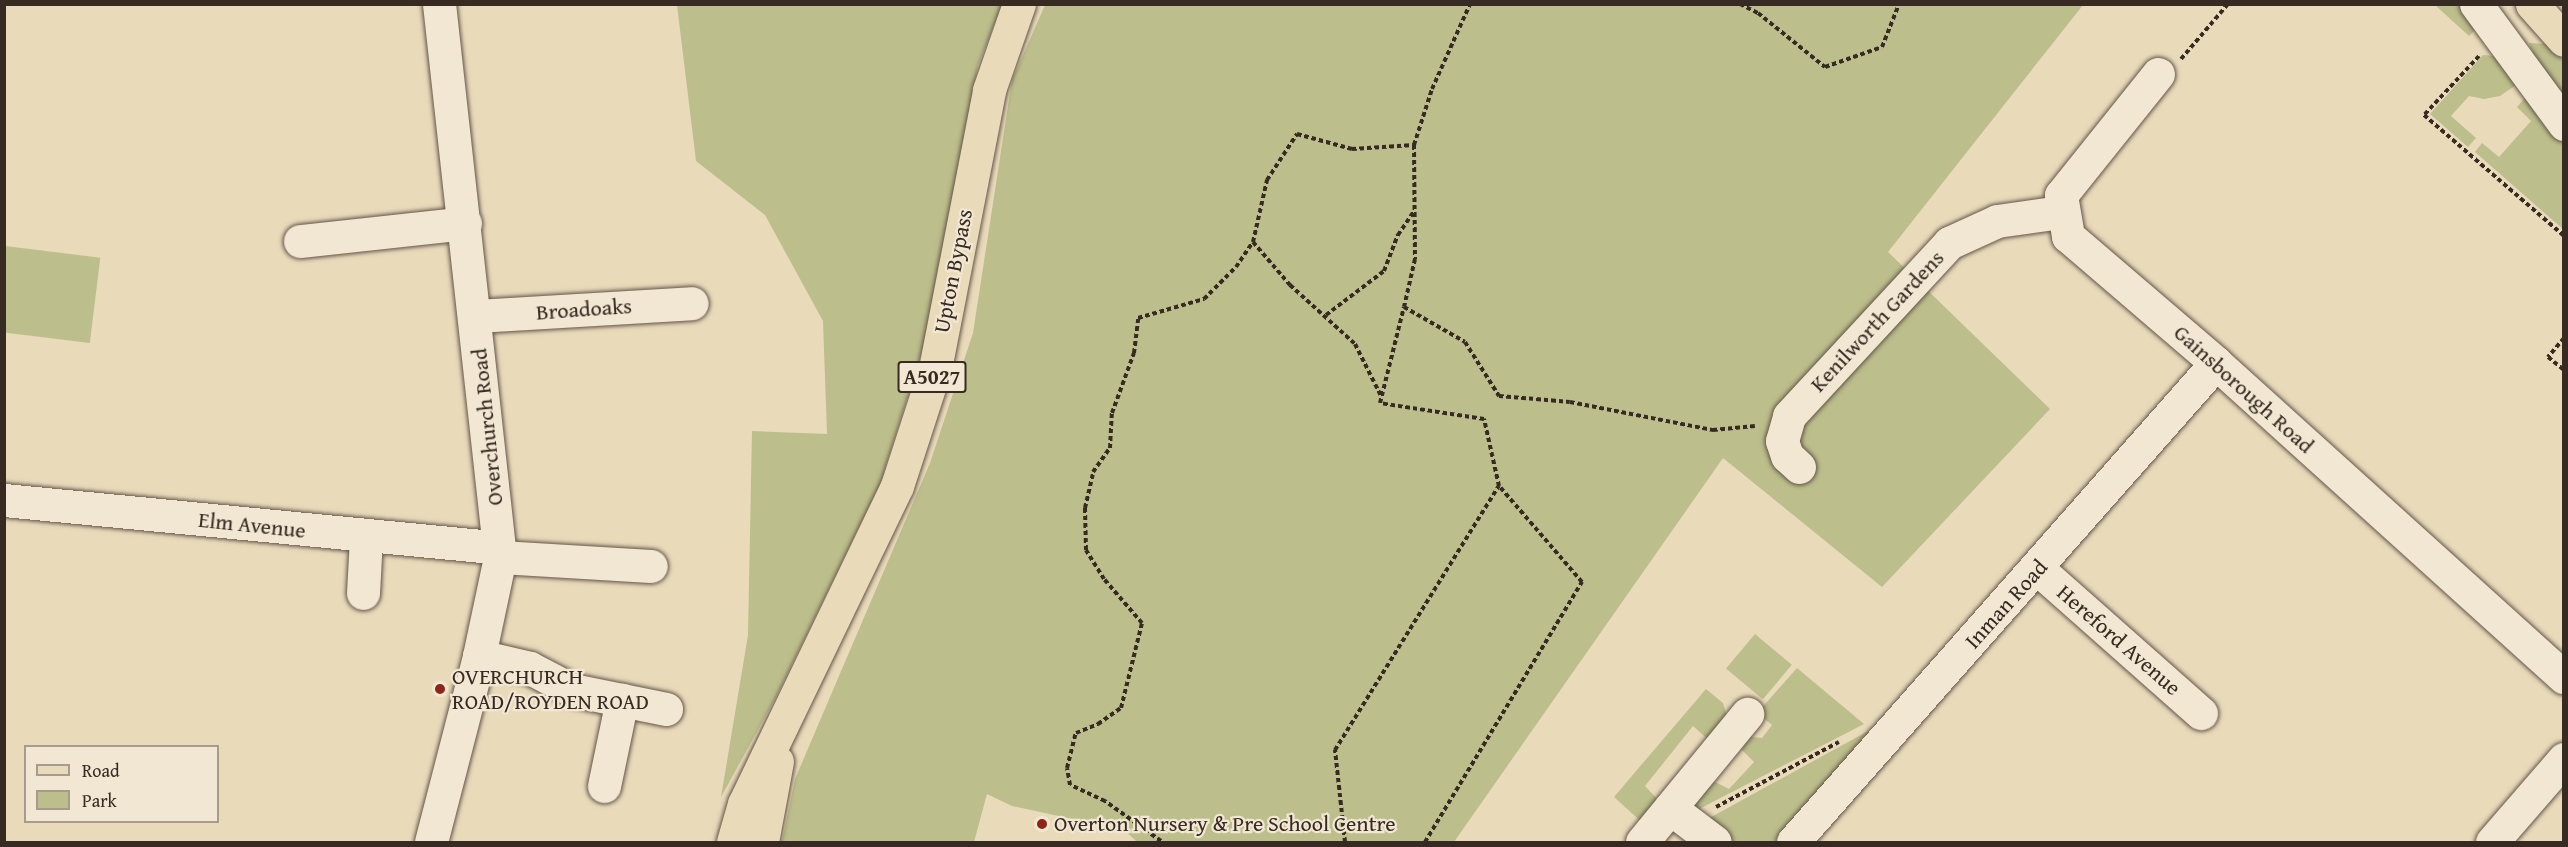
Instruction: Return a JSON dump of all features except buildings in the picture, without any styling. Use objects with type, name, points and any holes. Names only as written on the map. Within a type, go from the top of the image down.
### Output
[{"type":"main road","name":"Upton Bypass","points":[[733,843],[744,804],[782,730],[904,465],[935,369],[989,90],[1019,4]]},
{"type":"main road","points":[[2532,4],[2564,40]]},
{"type":"main road","points":[[2553,4],[2564,20]]},
{"type":"main road","name":"Upton Bypass","points":[[762,843],[782,730]]},
{"type":"street","name":"Overchurch Road","points":[[431,843],[479,656],[500,552],[477,316],[439,4]]},
{"type":"street","points":[[2489,15],[2564,124]]},
{"type":"street","points":[[2061,212],[2061,195],[2158,74]]},
{"type":"street","name":"Gainsborough Road","points":[[2061,212],[2068,236],[2216,363],[2564,677]]},
{"type":"street","name":"Kenilworth Gardens","points":[[1785,423],[1949,243],[1997,221],[2061,212]]},
{"type":"street","points":[[300,241],[465,223]]},
{"type":"street","name":"Broadoaks","points":[[477,316],[692,303]]},
{"type":"street","name":"Inman Road","points":[[1793,843],[2216,363]]},
{"type":"street","points":[[1785,423],[1782,441],[1787,456],[1799,467]]},
{"type":"street","name":"Elm Avenue","points":[[4,500],[651,566]]},
{"type":"street","points":[[363,593],[366,537]]},
{"type":"street","name":"Hereford Avenue","points":[[2037,568],[2201,712]]},
{"type":"street","points":[[479,656],[530,668],[572,690],[666,709]]},
{"type":"street","points":[[604,786],[622,700]]},
{"type":"street","points":[[1642,843],[1693,826],[1748,714]]},
{"type":"street","points":[[2492,843],[2564,759]]},
{"type":"path","points":[[1425,843],[1582,582],[1499,486],[1484,420],[1380,403],[1415,259],[1414,145],[1432,88],[1470,4]]},
{"type":"path","points":[[1740,4],[1758,13],[1825,67],[1881,47],[1899,4]]},
{"type":"path","points":[[2158,74],[2179,61],[2228,4]]},
{"type":"path","points":[[2489,15],[2424,115],[2564,236]]},
{"type":"path","points":[[1168,843],[1161,842],[1105,801],[1070,785],[1067,768],[1076,733],[1098,724],[1121,708],[1142,623],[1104,579],[1086,550],[1085,508],[1093,472],[1110,448],[1112,413],[1134,353],[1138,318],[1204,299],[1236,267],[1253,242],[1267,180],[1297,134],[1352,148],[1414,145]]},
{"type":"path","points":[[1326,315],[1384,271],[1398,236],[1414,210]]},
{"type":"path","points":[[1253,242],[1290,285],[1326,315],[1355,344],[1382,396]]},
{"type":"path","points":[[1404,307],[1465,342],[1499,396],[1570,402],[1713,430],[1785,423]]},
{"type":"path","points":[[2564,338],[2548,357],[2564,370]]},
{"type":"path","points":[[1345,843],[1335,750],[1499,486]]},
{"type":"path","points":[[1693,826],[1707,812],[1850,736]]},
{"type":"green space","points":[[677,5],[1002,5],[978,65],[927,336],[880,484],[775,699],[721,797],[748,635],[752,431],[827,434],[823,321],[765,215],[696,161]]},
{"type":"green space","points":[[1045,5],[2083,5],[1888,252],[2050,409],[1882,587],[1723,458],[1454,842],[1137,842],[1116,822],[1077,820],[1012,806],[987,794],[974,842],[782,842],[795,779],[930,463],[973,333],[1012,80]]},
{"type":"green space","points":[[2435,5],[2459,5],[2476,29],[2469,36]]},
{"type":"green space","points":[[2529,43],[2549,44],[2563,60],[2563,104],[2541,71]]},
{"type":"green space","points":[[2483,55],[2495,56],[2516,85],[2500,96],[2484,99],[2469,96],[2451,116],[2476,138],[2468,147],[2430,114]]},
{"type":"green space","points":[[2525,98],[2563,140],[2563,229],[2475,152],[2482,143],[2499,157],[2531,121],[2517,107]]},
{"type":"green space","points":[[5,246],[100,258],[90,343],[4,333]]},
{"type":"green space","points":[[1755,634],[1792,665],[1763,699],[1726,668]]},
{"type":"green space","points":[[1797,668],[1864,724],[1701,808],[1697,816],[1691,805],[1707,778],[1729,789],[1754,762],[1735,743],[1742,736],[1762,738],[1772,725],[1757,713]]},
{"type":"green space","points":[[1706,689],[1723,703],[1728,720],[1713,744],[1693,726],[1645,786],[1661,803],[1645,825],[1614,797]]},
{"type":"green space","points":[[1870,730],[1875,735],[1776,842],[1731,842],[1704,821]]},
{"type":"place","name":"OVERCHURCH ROAD/ROYDEN ROAD","points":[[440,689]]},
{"type":"place","name":"Overton Nursery & Pre School Centre","points":[[1042,824]]}]
